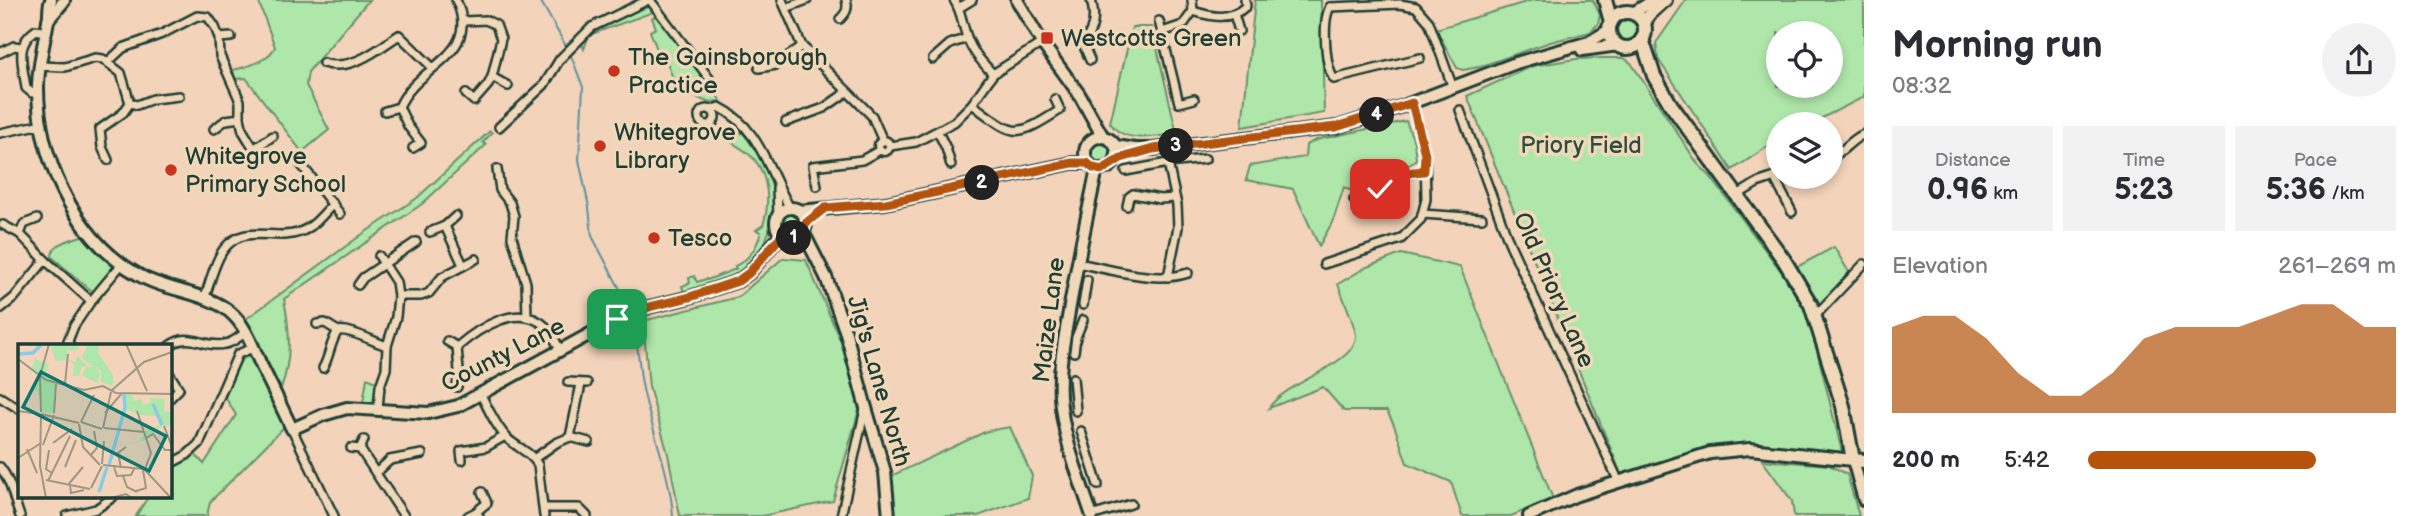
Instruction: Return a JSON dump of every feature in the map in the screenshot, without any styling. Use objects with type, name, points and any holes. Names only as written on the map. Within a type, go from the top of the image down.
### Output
[{"type":"main road","points":[[1605,0],[1611,37],[1638,55],[1654,76],[1671,105],[1784,260],[1816,315],[1858,461]]},
{"type":"main road","points":[[1612,0],[1628,12],[1639,16],[1654,76]]},
{"type":"main road","points":[[1610,26],[1616,15],[1628,12]]},
{"type":"main road","points":[[1623,46],[1637,44],[1643,32]]},
{"type":"street","points":[[64,0],[52,0],[40,66],[39,93],[43,124],[57,175],[75,211],[99,245],[121,265],[148,281],[226,309],[246,332],[334,516]]},
{"type":"street","points":[[39,93],[32,93],[26,88],[21,47],[26,37],[47,26],[64,0]]},
{"type":"street","points":[[413,148],[421,143],[408,126],[399,107],[404,95],[432,67],[451,53],[461,37],[464,20],[456,0]]},
{"type":"street","points":[[499,127],[544,85],[560,59],[592,27],[649,0],[709,78]]},
{"type":"street","points":[[782,0],[802,46],[872,116],[886,144]]},
{"type":"street","points":[[786,8],[807,0]]},
{"type":"street","points":[[840,19],[848,5],[846,0]]},
{"type":"street","points":[[954,0],[959,8],[967,38],[978,58],[993,74]]},
{"type":"street","points":[[959,8],[972,0]]},
{"type":"street","points":[[1017,0],[1042,43],[1079,94],[1103,137],[1115,146],[1115,162]]},
{"type":"street","points":[[1090,61],[1083,44],[1092,29],[1094,13],[1091,0]]},
{"type":"street","points":[[1162,32],[1183,25],[1194,10],[1192,0]]},
{"type":"street","points":[[1194,10],[1213,17],[1234,14],[1246,6],[1245,0]]},
{"type":"street","points":[[1628,12],[1654,0]]},
{"type":"street","points":[[1643,32],[1654,10],[1666,0]]},
{"type":"street","points":[[1420,58],[1334,79],[1329,71],[1325,25],[1328,4],[1417,4],[1429,22],[1453,88]]},
{"type":"street","points":[[1234,14],[1239,31]]},
{"type":"street","points":[[108,62],[123,48],[162,34],[197,16],[208,17],[215,26],[220,56],[240,101],[243,131],[259,157]]},
{"type":"street","points":[[464,20],[485,20],[496,26],[501,38],[488,85],[474,101],[466,94]]},
{"type":"street","points":[[1159,21],[1179,103],[1194,99]]},
{"type":"street","points":[[778,215],[795,209],[886,203],[1072,163],[1106,169],[1136,153],[1153,149],[1336,127],[1412,103],[1516,63],[1595,40],[1610,26]]},
{"type":"street","points":[[323,63],[331,65],[353,62],[371,54],[399,35],[432,67]]},
{"type":"street","points":[[219,38],[231,37]]},
{"type":"street","points":[[933,58],[950,44],[967,38]]},
{"type":"street","points":[[817,186],[813,166],[862,160],[880,150],[879,145],[916,142],[954,122],[972,104],[993,74],[1042,43]]},
{"type":"street","points":[[760,68],[776,65],[802,46]]},
{"type":"street","points":[[1559,51],[1623,46]]},
{"type":"street","points":[[0,53],[21,47]]},
{"type":"street","points":[[40,66],[65,67],[94,58],[108,62],[121,73],[130,103]]},
{"type":"street","points":[[492,77],[508,86]]},
{"type":"street","points":[[786,121],[824,108],[847,92]]},
{"type":"street","points":[[130,103],[137,105],[153,99],[179,96]]},
{"type":"street","points":[[972,104],[1005,129],[1020,131],[1030,129],[1060,110],[1055,99]]},
{"type":"street","points":[[108,160],[102,147],[100,129],[123,113],[130,103]]},
{"type":"street","points":[[1324,264],[1401,239],[1421,219],[1426,199],[1425,154],[1412,103]]},
{"type":"street","points":[[385,111],[399,107]]},
{"type":"street","points":[[737,119],[724,116],[716,118],[709,125],[703,125],[699,121],[700,112],[719,107],[737,119],[765,154],[776,181],[795,209]]},
{"type":"street","points":[[711,110],[716,118]]},
{"type":"street","name":"Old Priory Lane","points":[[1460,110],[1509,242],[1619,482]]},
{"type":"street","points":[[1089,113],[1088,145],[1092,166]]},
{"type":"street","points":[[214,129],[226,120],[240,118]]},
{"type":"street","points":[[0,133],[43,124]]},
{"type":"street","points":[[938,132],[951,165]]},
{"type":"street","points":[[1843,151],[1847,144],[1864,134]]},
{"type":"street","points":[[255,148],[273,136]]},
{"type":"street","points":[[1043,169],[1103,137]]},
{"type":"street","points":[[1115,146],[1153,149]]},
{"type":"street","points":[[1126,171],[1205,159]]},
{"type":"street","points":[[300,163],[340,214]]},
{"type":"street","points":[[1168,163],[1178,227],[1168,277]]},
{"type":"street","name":"Maize Lane","points":[[1091,516],[1067,436],[1060,399],[1061,356],[1071,336],[1072,293],[1092,166]]},
{"type":"street","points":[[497,169],[500,190],[510,203],[514,216],[512,237],[526,283],[527,317]]},
{"type":"street","points":[[1354,200],[1373,195],[1384,182],[1397,175],[1424,171]]},
{"type":"street","points":[[776,181],[778,215],[783,233],[804,228],[825,208]]},
{"type":"street","points":[[1736,195],[1766,181]]},
{"type":"street","points":[[1782,189],[1793,212]]},
{"type":"street","points":[[1127,205],[1133,194],[1160,199],[1175,198]]},
{"type":"street","points":[[204,299],[222,252],[238,237],[253,233],[299,233],[312,226],[333,204]]},
{"type":"street","name":"Jig's Lane North","points":[[795,209],[804,215],[804,228],[816,262],[825,277],[846,333],[886,472],[889,516]]},
{"type":"street","points":[[1422,214],[1482,218]]},
{"type":"street","points":[[430,232],[445,226],[456,216]]},
{"type":"street","points":[[20,234],[24,224],[37,219]]},
{"type":"street","points":[[3,225],[20,234],[91,301]]},
{"type":"street","points":[[445,226],[463,265]]},
{"type":"street","name":"Jig's Lane North","points":[[783,233],[816,262]]},
{"type":"street","name":"County Lane","points":[[292,429],[347,408],[428,412],[458,406],[608,324],[639,311],[726,286],[749,273],[783,233]]},
{"type":"street","points":[[358,285],[381,260],[416,242]]},
{"type":"street","points":[[398,296],[421,296],[429,293],[442,277],[476,259]]},
{"type":"street","points":[[0,309],[14,298],[45,260]]},
{"type":"street","points":[[379,409],[380,386],[386,369],[387,346],[396,317],[398,296],[396,282],[381,260]]},
{"type":"street","points":[[1077,263],[1153,276],[1178,277],[1188,274]]},
{"type":"street","points":[[1816,315],[1864,264]]},
{"type":"street","points":[[70,344],[69,336],[91,301],[121,265]]},
{"type":"street","points":[[1083,305],[1087,280]]},
{"type":"street","points":[[1072,293],[1084,295]]},
{"type":"street","points":[[457,348],[484,327],[503,319],[527,317],[547,327],[560,350]]},
{"type":"street","points":[[1074,352],[1071,336],[1083,320]]},
{"type":"street","points":[[317,324],[325,323],[338,331]]},
{"type":"street","points":[[191,327],[192,337]]},
{"type":"street","points":[[323,368],[332,339],[338,331],[346,329],[371,342],[387,346]]},
{"type":"street","points":[[172,344],[192,337],[210,345],[227,344],[246,332]]},
{"type":"street","points":[[447,341],[457,348]]},
{"type":"street","points":[[172,463],[200,444],[238,354],[253,348]]},
{"type":"street","points":[[457,348],[457,387]]},
{"type":"street","points":[[172,378],[179,389],[172,396]]},
{"type":"street","points":[[1073,378],[1076,411]]},
{"type":"street","points":[[568,382],[584,383],[570,436]]},
{"type":"street","points":[[481,395],[505,436],[535,458],[544,512],[579,508],[587,516]]},
{"type":"street","points":[[0,397],[18,408]]},
{"type":"street","points":[[1060,399],[1075,397]]},
{"type":"street","points":[[841,516],[866,408]]},
{"type":"street","points":[[1081,431],[1098,485]]},
{"type":"street","points":[[462,460],[457,451],[485,447],[505,436]]},
{"type":"street","points":[[535,458],[570,436],[589,442]]},
{"type":"street","points":[[360,449],[364,440]]},
{"type":"street","points":[[351,448],[360,449],[404,516]]},
{"type":"street","points":[[1072,454],[1086,449]]},
{"type":"street","points":[[1529,516],[1577,495],[1679,461],[1750,449],[1858,461],[1864,500]]},
{"type":"street","points":[[376,473],[390,460],[422,454]]},
{"type":"street","points":[[0,467],[11,483],[11,493],[20,516]]},
{"type":"street","points":[[468,516],[478,514],[487,503],[482,492]]},
{"type":"street","points":[[67,516],[96,509],[112,498]]},
{"type":"street","points":[[1091,516],[1132,504]]},
{"type":"green space","points":[[258,0],[369,0],[308,72],[306,85],[329,130],[302,152],[246,78],[235,79],[233,70],[262,60],[275,47]]},
{"type":"green space","points":[[1255,0],[1321,0],[1324,113],[1242,127]]},
{"type":"green space","points":[[1533,0],[1593,0],[1600,15],[1598,24],[1590,32],[1550,42],[1479,67],[1463,70],[1457,68],[1436,29]]},
{"type":"green space","points":[[1686,0],[1864,0],[1864,97],[1834,112],[1766,112],[1766,148],[1732,170],[1658,59],[1656,43]]},
{"type":"green space","points":[[650,7],[656,11],[589,35],[584,49],[581,42],[594,28],[611,18]]},
{"type":"green space","points":[[658,15],[721,101],[707,102],[698,98],[672,76],[663,51],[658,52],[650,31],[656,28],[652,18]]},
{"type":"green space","points":[[1626,17],[1635,20],[1638,29],[1635,38],[1626,41],[1617,38],[1614,29],[1617,20]]},
{"type":"green space","points":[[1132,27],[1152,27],[1177,134],[1132,137],[1116,130],[1110,123]]},
{"type":"green space","name":"Priory Field","points":[[1624,58],[1631,63],[1698,164],[1710,176],[1801,298],[1842,452],[1751,444],[1712,447],[1621,474],[1467,96],[1532,66],[1576,59]]},
{"type":"green space","points":[[1406,121],[1414,142],[1416,159],[1386,174],[1369,192],[1357,193],[1344,187],[1333,221],[1319,246],[1293,189],[1246,180],[1250,166],[1305,157],[1306,145],[1316,140]]},
{"type":"green space","points":[[490,131],[492,133],[483,142],[486,145],[422,204],[284,299],[289,344],[281,389],[246,319],[417,198]]},
{"type":"green space","points":[[742,132],[765,166],[773,191],[772,217],[765,242],[750,264],[735,277],[684,292],[682,286],[690,283],[689,278],[694,276],[697,282],[736,269],[735,266],[755,248],[759,238],[761,232],[756,230],[763,225],[767,209],[763,174],[751,156],[726,139]]},
{"type":"green space","points":[[1101,143],[1109,146],[1112,154],[1109,162],[1101,165],[1093,162],[1090,154],[1093,146]]},
{"type":"green space","points":[[792,211],[801,214],[804,223],[801,232],[792,235],[783,232],[780,223],[783,214]]},
{"type":"green space","points":[[86,234],[114,267],[93,292],[52,257],[60,244]]},
{"type":"green space","points":[[1834,247],[1850,274],[1818,309],[1795,268]]},
{"type":"green space","points":[[1401,254],[1460,267],[1553,499],[1511,516],[1462,516],[1451,482],[1407,463],[1387,411],[1344,411],[1323,387],[1269,408],[1289,390],[1345,356],[1353,346],[1355,331],[1338,284],[1367,267]]},
{"type":"green space","points":[[783,258],[806,260],[845,351],[859,410],[833,501],[762,516],[680,516],[668,454],[649,387],[643,321],[738,297]]},
{"type":"green space","points":[[247,357],[253,359],[286,425],[210,502],[207,516],[136,516],[147,498],[172,498],[172,467],[193,452],[204,464],[236,415],[225,397],[240,361]]},
{"type":"green space","points":[[367,378],[379,383],[375,403],[363,402]]},
{"type":"green space","points":[[1010,427],[1032,476],[1028,498],[978,516],[894,516],[891,476],[987,431]]},
{"type":"green space","points":[[1762,460],[1829,465],[1847,474],[1859,516],[1794,516],[1792,501]]},
{"type":"waterway","points":[[540,0],[567,48]]},
{"type":"waterway","points":[[570,53],[583,87],[579,160],[592,236],[622,293],[628,311]]},
{"type":"waterway","points":[[632,319],[643,389],[668,484],[673,516]]},
{"type":"place","name":"Westcotts Green","points":[[1047,38]]},
{"type":"place","name":"The Gainsborough Practice","points":[[614,71]]},
{"type":"place","name":"Whitegrove Library","points":[[600,146]]},
{"type":"place","name":"Whitegrove Primary School","points":[[171,170]]},
{"type":"place","name":"Tesco","points":[[654,238]]},
{"type":"route","points":[[617,319],[738,281],[749,273],[782,235],[787,238],[797,237],[803,232],[806,223],[825,208],[886,203],[1072,163],[1087,163],[1102,170],[1121,158],[1153,149],[1336,127],[1412,103],[1425,154],[1424,171],[1392,177],[1384,182],[1380,189]]}]
